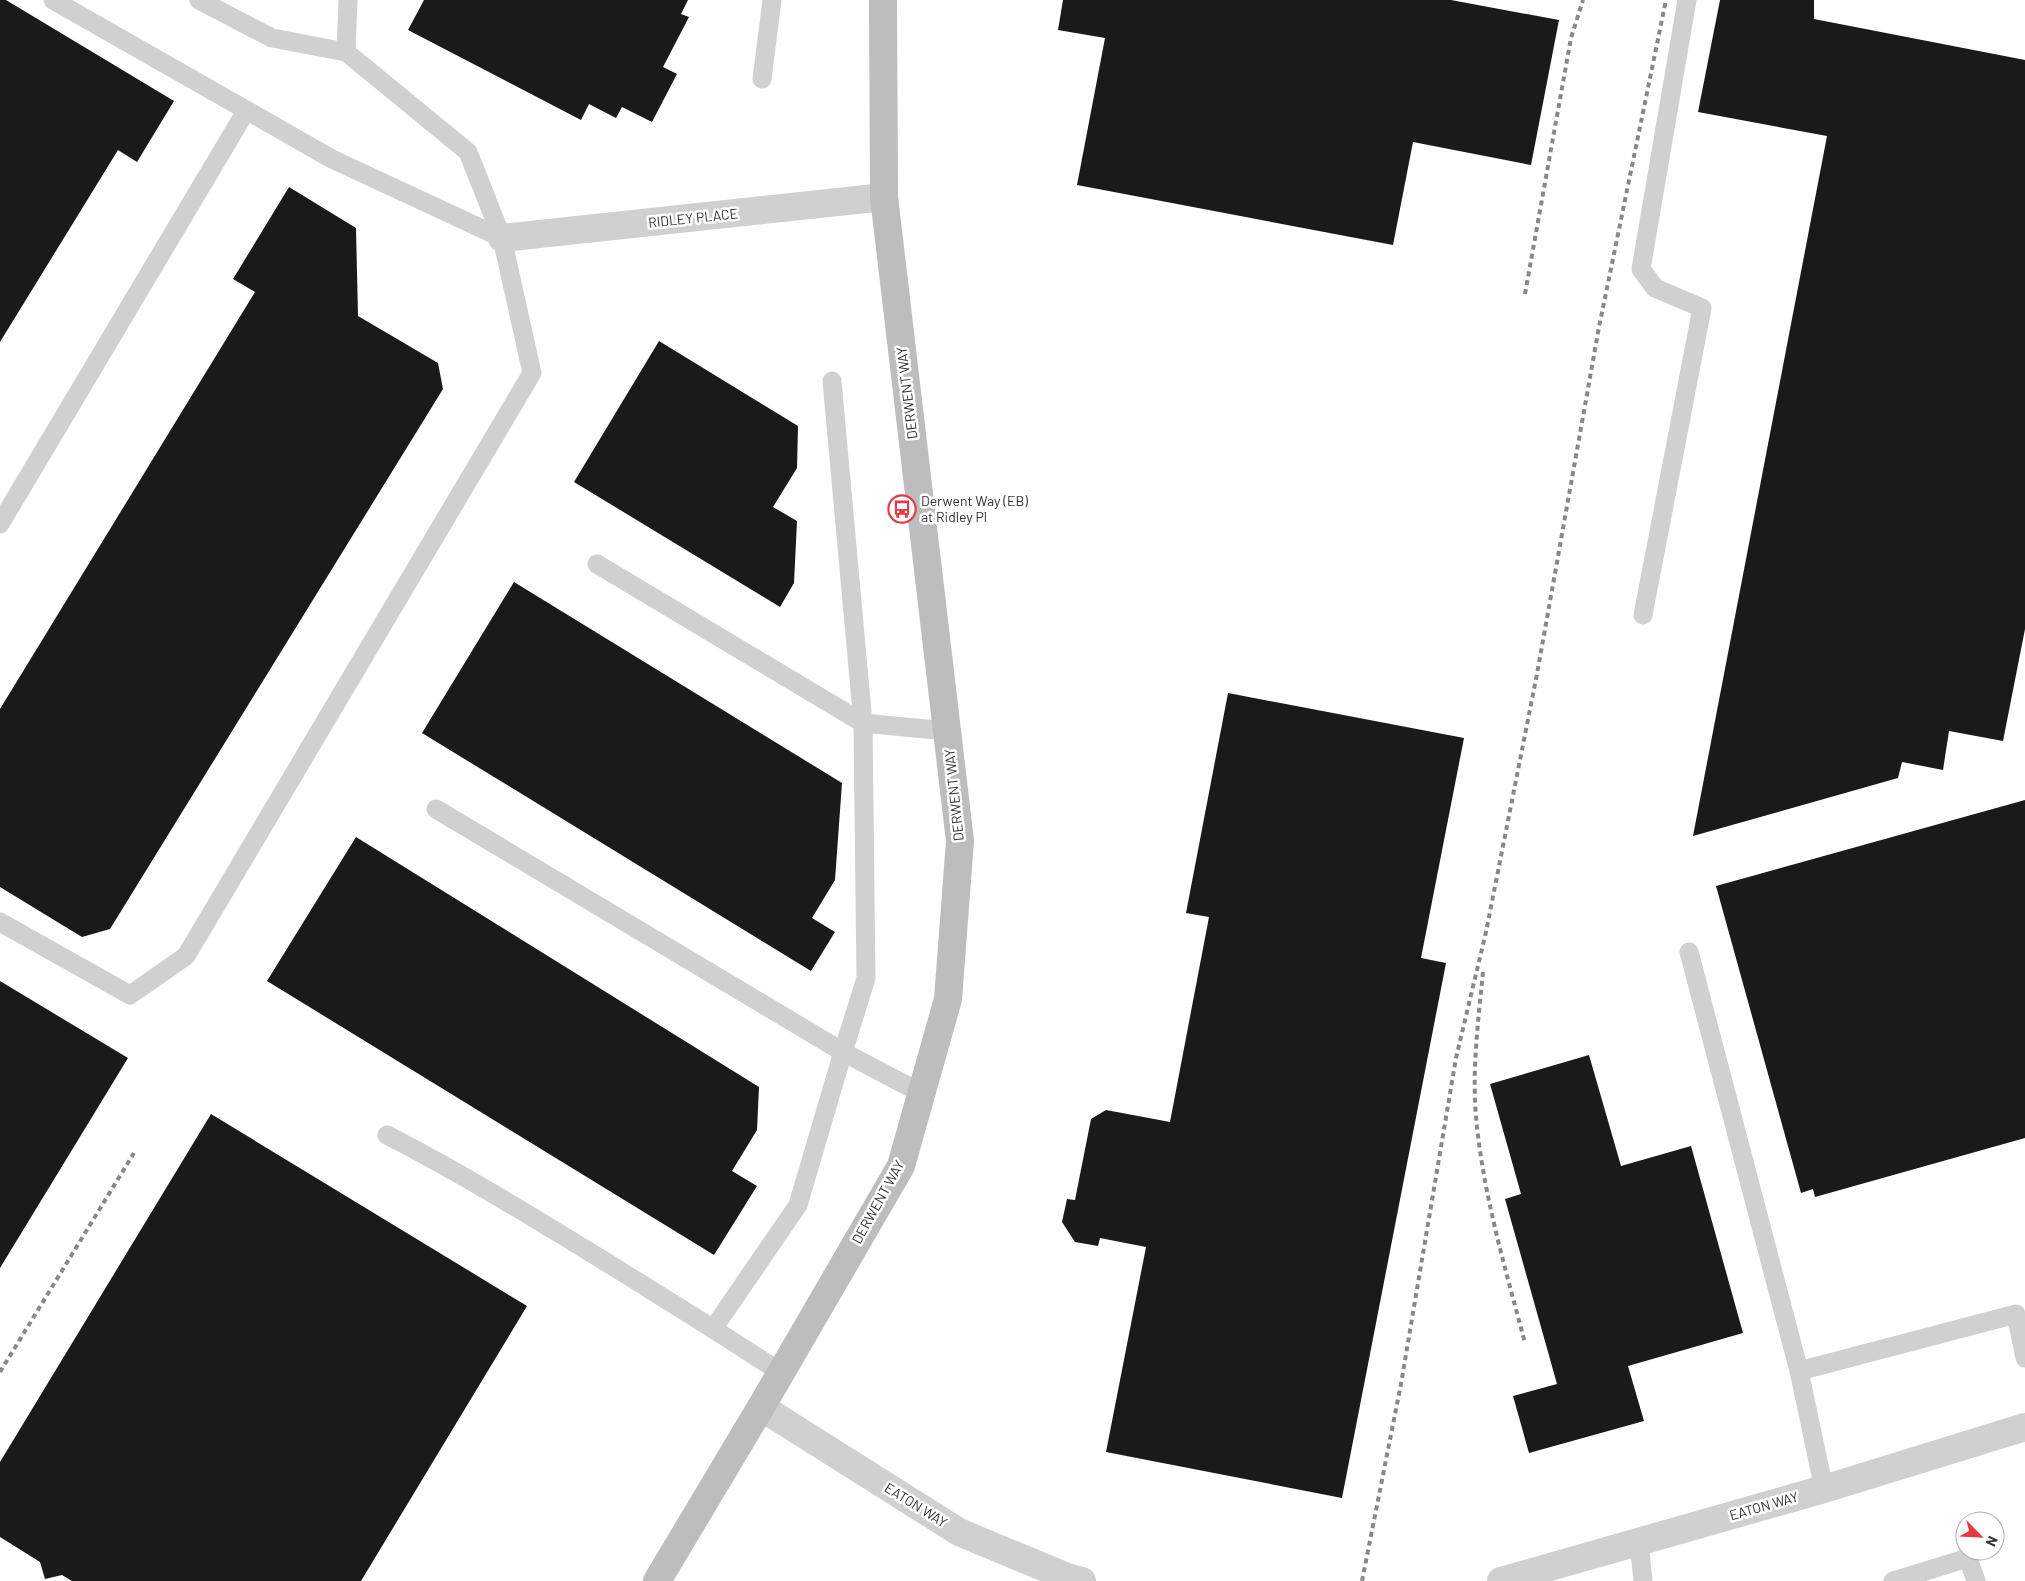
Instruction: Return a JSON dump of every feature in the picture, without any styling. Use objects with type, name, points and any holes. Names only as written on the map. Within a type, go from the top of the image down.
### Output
[{"type":"street","name":"DERWENT WAY","points":[[657,1581],[901,1166],[948,999],[960,841],[884,198],[883,0]]},
{"type":"street","name":"RIDLEY PLACE","points":[[502,238],[884,198]]},
{"type":"street","name":"EATON WAY","points":[[761,1407],[959,1532],[1067,1577],[1082,1581]]},
{"type":"street","name":"EATON WAY","points":[[1501,1581],[1824,1489],[2025,1427]]},
{"type":"lane","points":[[53,0],[332,160],[502,238]]},
{"type":"lane","points":[[0,922],[130,995],[186,956],[532,373],[502,238],[468,152],[346,52],[272,38],[199,0]]},
{"type":"lane","points":[[346,52],[348,0]]},
{"type":"lane","points":[[762,79],[772,0]]},
{"type":"lane","points":[[1644,615],[1702,308],[1655,288],[1641,269],[1687,0]]},
{"type":"lane","points":[[0,524],[246,111]]},
{"type":"lane","points":[[714,1329],[798,1205],[866,978],[863,723],[832,381]]},
{"type":"lane","points":[[596,564],[863,723],[947,731]]},
{"type":"lane","points":[[436,809],[843,1052],[921,1093]]},
{"type":"lane","points":[[1688,952],[1799,1370],[1824,1489]]},
{"type":"lane","points":[[387,1135],[454,1170],[714,1329],[781,1373]]},
{"type":"lane","points":[[1799,1370],[2016,1314],[2025,1358]]},
{"type":"lane","points":[[1639,1542],[1643,1581]]},
{"type":"lane","points":[[1893,1581],[1968,1558],[1976,1581]]},
{"type":"building","points":[[0,0],[6,0],[174,101],[137,162],[118,150],[0,342]]},
{"type":"building","points":[[424,0],[688,0],[681,14],[689,17],[663,67],[677,74],[652,122],[622,107],[616,118],[589,104],[581,120],[408,30]]},
{"type":"building","points":[[1063,0],[1451,0],[1559,20],[1531,165],[1413,142],[1393,245],[1077,185],[1105,38],[1058,30]]},
{"type":"building","points":[[1720,0],[1814,0],[1814,19],[2025,60],[2025,629],[2003,741],[1949,731],[1943,770],[1902,762],[1898,778],[1693,836],[1827,136],[1698,112]]},
{"type":"building","points":[[289,187],[356,228],[358,316],[438,363],[443,389],[110,929],[82,937],[0,887],[0,709],[255,292],[233,279]]},
{"type":"building","points":[[659,341],[798,426],[797,468],[773,507],[797,521],[794,583],[780,607],[574,482]]},
{"type":"building","points":[[514,582],[842,783],[835,880],[812,918],[835,932],[811,971],[422,733]]},
{"type":"building","points":[[1228,693],[1464,738],[1421,958],[1446,963],[1342,1498],[1106,1452],[1146,1247],[1100,1238],[1098,1246],[1075,1242],[1062,1222],[1067,1199],[1075,1200],[1091,1119],[1106,1110],[1170,1122],[1209,917],[1186,913]]},
{"type":"building","points":[[2025,800],[2025,1138],[1815,1197],[1813,1189],[1801,1193],[1716,886]]},
{"type":"building","points":[[356,837],[759,1087],[757,1130],[732,1171],[757,1186],[714,1255],[267,981]]},
{"type":"building","points":[[0,981],[128,1058],[0,1268]]},
{"type":"building","points":[[1589,1055],[1621,1166],[1691,1146],[1743,1333],[1628,1366],[1644,1421],[1529,1453],[1513,1396],[1557,1384],[1505,1199],[1521,1194],[1490,1084]]},
{"type":"building","points":[[211,1114],[527,1306],[361,1581],[72,1581],[62,1575],[45,1579],[40,1562],[0,1537],[0,1462]]},
{"type":"railway","points":[[1525,294],[1571,38],[1583,0]]},
{"type":"railway","points":[[1362,1581],[1401,1384],[1456,1058],[1486,932],[1537,674],[1599,327],[1666,0]]},
{"type":"railway","points":[[1483,972],[1475,1069],[1477,1127],[1485,1182],[1525,1343]]},
{"type":"railway","points":[[0,1372],[134,1153]]},
{"type":"place","name":"Derwent Way (EB) at Ridley Pl","points":[[902,509]]}]
